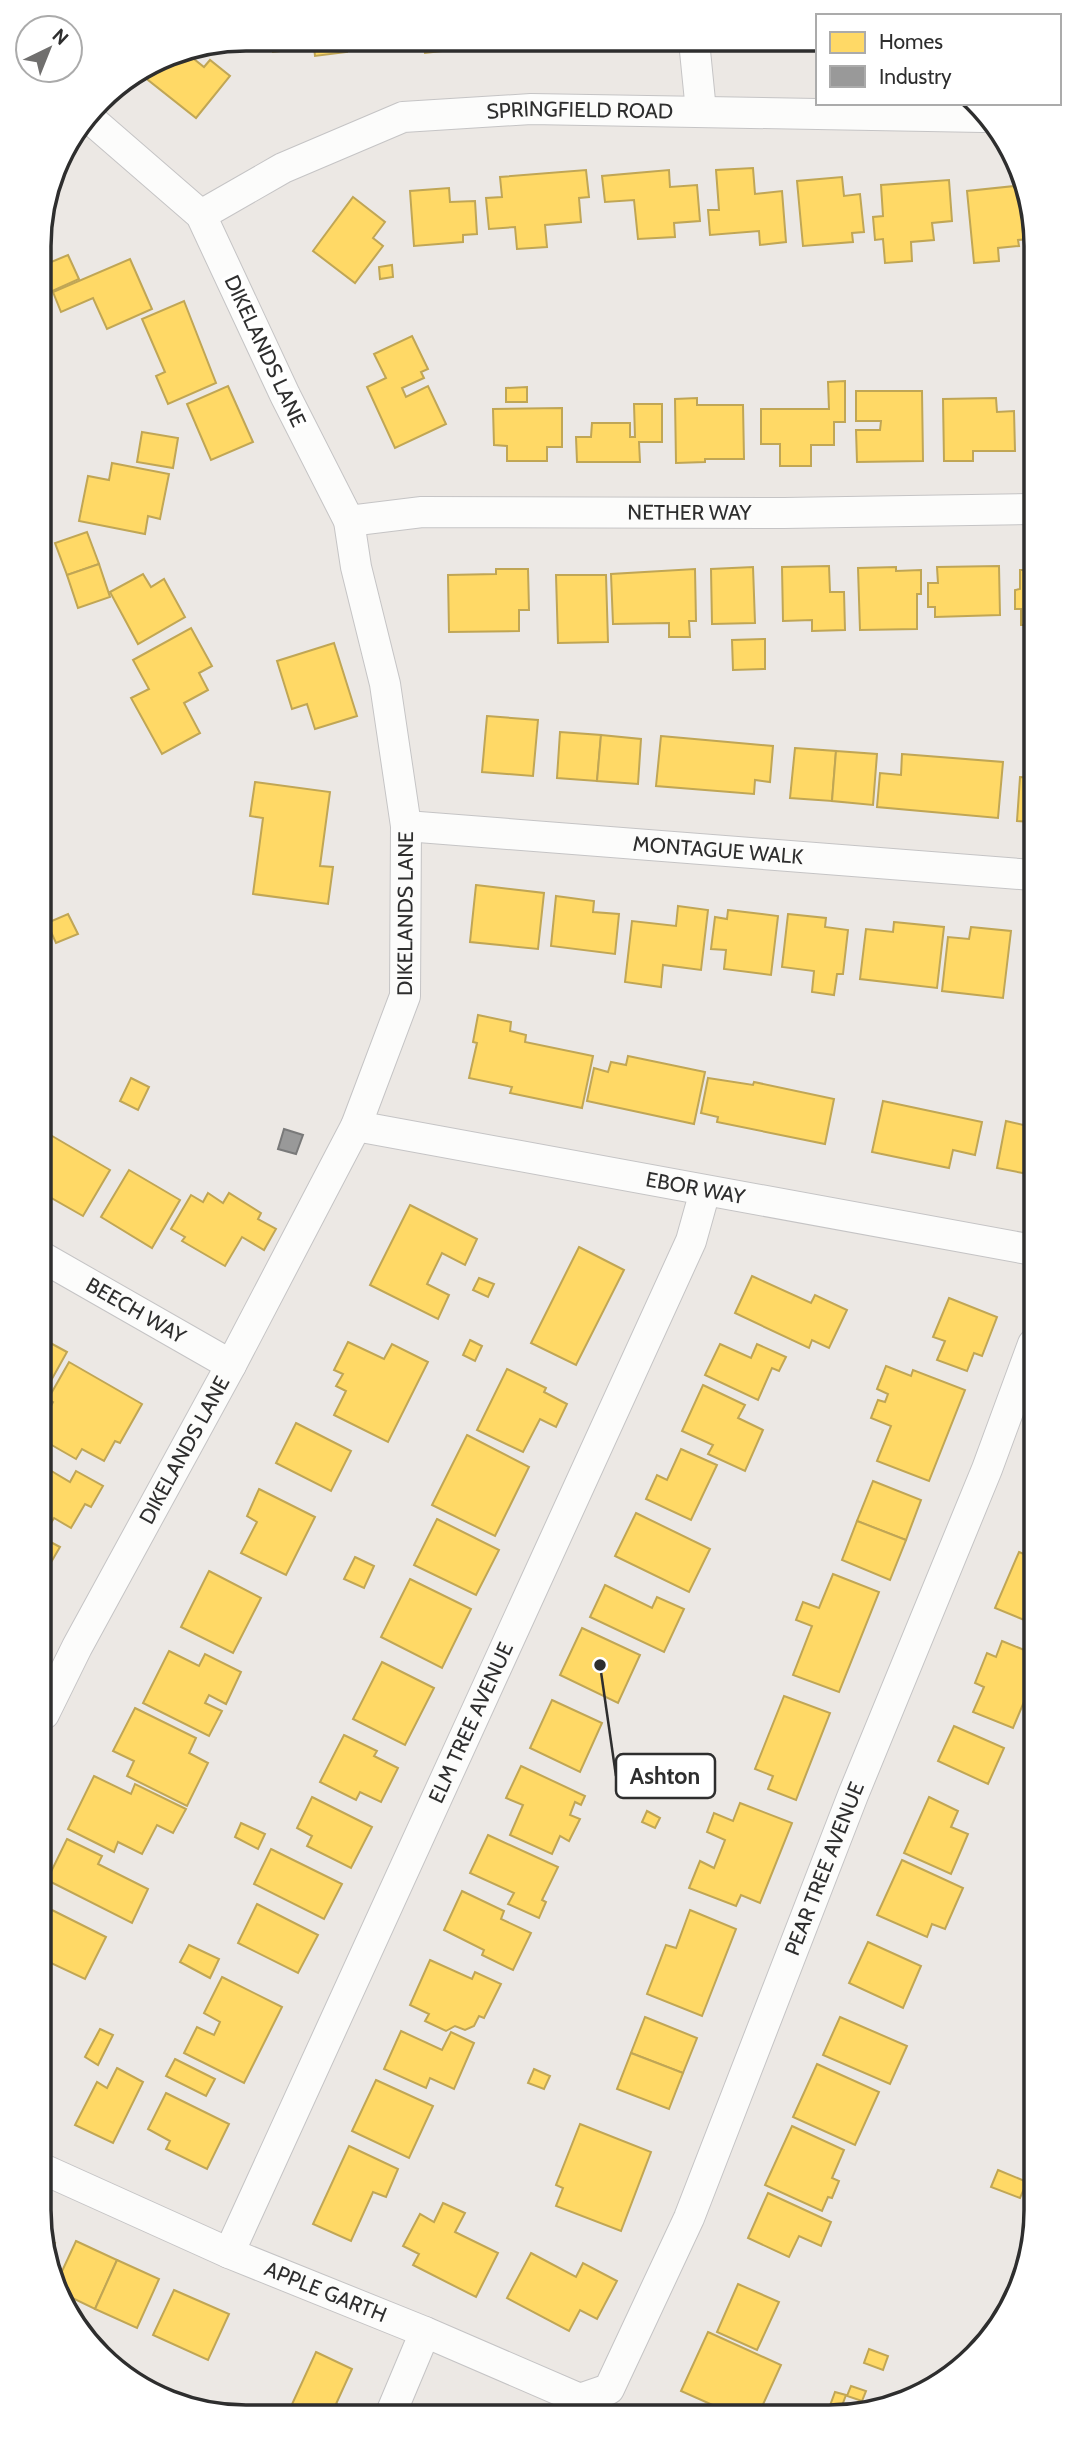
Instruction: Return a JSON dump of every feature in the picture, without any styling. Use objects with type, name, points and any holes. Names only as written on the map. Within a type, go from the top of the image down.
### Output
[{"type":"street","points":[[695,51],[702,111]]},
{"type":"street","name":"SPRINGFIELD ROAD","points":[[201,215],[283,168],[403,117],[531,109],[975,117]]},
{"type":"street","name":"DIKELANDS LANE","points":[[51,1700],[356,1126],[405,996],[406,826],[385,684],[356,568],[349,521],[285,395],[201,215],[94,123]]},
{"type":"street","name":"NETHER WAY","points":[[349,521],[422,512],[784,513],[1024,509]]},
{"type":"street","name":"MONTAGUE WALK","points":[[406,826],[1024,874]]},
{"type":"street","name":"EBOR WAY","points":[[356,1126],[1024,1248]]},
{"type":"street","name":"ELM TREE AVENUE","points":[[229,2253],[691,1241],[705,1191]]},
{"type":"street","name":"BEECH WAY","points":[[51,1262],[231,1365]]},
{"type":"street","name":"PEAR TREE AVENUE","points":[[609,2389],[688,2218],[853,1795],[1024,1369]]},
{"type":"street","name":"APPLE GARTH","points":[[51,2173],[229,2253],[425,2332],[580,2399],[609,2389]]},
{"type":"street","points":[[394,2405],[425,2332]]},
{"type":"building: Homes","points":[[314,51],[347,51],[347,52],[315,56]]},
{"type":"building: Homes","points":[[193,58],[204,67],[210,60],[230,76],[196,118],[146,78]]},
{"type":"building: Homes","points":[[753,168],[755,194],[782,191],[786,242],[760,245],[759,231],[710,235],[708,210],[719,210],[716,170]]},
{"type":"building: Homes","points":[[586,170],[589,197],[579,198],[581,222],[545,225],[547,247],[517,249],[515,227],[489,229],[486,198],[502,197],[500,177]]},
{"type":"building: Homes","points":[[669,170],[670,187],[697,185],[700,221],[674,223],[675,237],[638,239],[634,200],[605,202],[602,176]]},
{"type":"building: Homes","points":[[842,177],[844,196],[860,194],[864,232],[852,233],[853,242],[803,246],[797,181]]},
{"type":"building: Homes","points":[[949,180],[952,221],[932,223],[934,240],[911,242],[912,261],[885,263],[883,239],[875,240],[873,217],[883,216],[881,185]]},
{"type":"building: Homes","points":[[1014,184],[1023,220],[1024,239],[1018,240],[1019,246],[998,248],[999,261],[974,263],[967,191],[1014,186]]},
{"type":"building: Homes","points":[[449,188],[450,202],[475,201],[477,234],[463,235],[463,242],[414,246],[410,191]]},
{"type":"building: Homes","points":[[353,197],[385,222],[373,238],[383,246],[355,283],[313,251]]},
{"type":"building: Homes","points":[[68,255],[79,279],[51,292],[51,262]]},
{"type":"building: Homes","points":[[130,259],[152,309],[107,329],[93,298],[61,312],[53,292]]},
{"type":"building: Homes","points":[[392,265],[393,277],[380,279],[379,267]]},
{"type":"building: Homes","points":[[184,301],[216,383],[168,404],[156,376],[165,372],[142,319]]},
{"type":"building: Homes","points":[[412,336],[428,369],[421,372],[424,378],[402,388],[406,397],[428,386],[446,424],[395,448],[367,387],[386,378],[374,354]]},
{"type":"building: Homes","points":[[845,381],[845,422],[834,422],[834,445],[811,445],[811,466],[780,466],[780,444],[761,444],[761,409],[829,409],[828,382]]},
{"type":"building: Homes","points":[[228,386],[253,442],[211,460],[187,404]]},
{"type":"building: Homes","points":[[527,387],[527,402],[506,402],[506,388]]},
{"type":"building: Homes","points":[[856,391],[922,391],[923,461],[857,462],[856,430],[880,430],[881,421],[856,421]]},
{"type":"building: Homes","points":[[697,398],[697,405],[743,405],[744,459],[705,459],[705,462],[676,463],[675,399]]},
{"type":"building: Homes","points":[[996,398],[997,412],[1014,411],[1015,451],[973,451],[973,461],[944,461],[943,399]]},
{"type":"building: Homes","points":[[634,404],[662,404],[662,442],[639,442],[640,462],[577,462],[576,437],[591,437],[592,423],[630,423],[630,437],[635,437]]},
{"type":"building: Homes","points":[[562,408],[562,447],[547,447],[547,461],[507,461],[507,446],[494,445],[493,409]]},
{"type":"building: Homes","points":[[142,432],[178,438],[173,468],[137,462]]},
{"type":"building: Homes","points":[[112,463],[169,474],[160,519],[148,516],[145,534],[79,521],[88,476],[109,480]]},
{"type":"building: Homes","points":[[87,532],[99,564],[67,575],[55,543]]},
{"type":"building: Homes","points":[[99,564],[110,597],[78,608],[67,575]]},
{"type":"building: Homes","points":[[829,566],[830,592],[844,592],[845,630],[812,631],[812,620],[783,621],[782,567]]},
{"type":"building: Homes","points":[[999,566],[1000,615],[935,617],[935,607],[928,607],[928,583],[938,583],[937,567]]},
{"type":"building: Homes","points":[[753,567],[755,623],[712,624],[711,569]]},
{"type":"building: Homes","points":[[896,567],[896,571],[921,570],[921,594],[917,594],[917,629],[860,630],[858,568]]},
{"type":"building: Homes","points":[[496,569],[528,569],[529,610],[519,610],[519,631],[449,632],[448,575],[496,574]]},
{"type":"building: Homes","points":[[695,569],[696,621],[689,621],[690,637],[669,637],[669,623],[613,624],[611,574]]},
{"type":"building: Homes","points":[[1020,570],[1024,570],[1024,625],[1021,625],[1021,609],[1015,609],[1015,590],[1020,589]]},
{"type":"building: Homes","points":[[143,574],[151,587],[164,579],[185,617],[138,644],[110,592]]},
{"type":"building: Homes","points":[[556,575],[606,575],[608,642],[558,643]]},
{"type":"building: Homes","points":[[191,628],[212,666],[199,673],[208,690],[184,703],[200,733],[162,754],[131,698],[149,689],[133,660]]},
{"type":"building: Homes","points":[[765,639],[765,669],[733,670],[732,640]]},
{"type":"building: Homes","points":[[334,643],[357,716],[315,729],[307,704],[292,709],[277,661]]},
{"type":"building: Homes","points":[[487,716],[538,720],[533,776],[482,772]]},
{"type":"building: Homes","points":[[560,732],[601,735],[597,781],[557,778]]},
{"type":"building: Homes","points":[[601,735],[641,739],[638,784],[597,781]]},
{"type":"building: Homes","points":[[661,736],[773,746],[770,782],[755,780],[754,794],[656,786]]},
{"type":"building: Homes","points":[[795,748],[836,751],[832,801],[790,798]]},
{"type":"building: Homes","points":[[836,751],[877,754],[873,805],[832,801]]},
{"type":"building: Homes","points":[[902,754],[1003,762],[998,818],[877,807],[880,773],[901,775]]},
{"type":"building: Homes","points":[[1020,777],[1024,777],[1024,822],[1017,821]]},
{"type":"building: Homes","points":[[255,782],[330,792],[320,866],[333,867],[328,904],[253,894],[263,818],[250,816]]},
{"type":"building: Homes","points":[[476,885],[544,893],[538,949],[470,942]]},
{"type":"building: Homes","points":[[556,896],[594,901],[593,912],[619,914],[615,954],[551,946]]},
{"type":"building: Homes","points":[[678,906],[708,910],[701,970],[663,965],[661,987],[625,982],[632,921],[676,926]]},
{"type":"building: Homes","points":[[728,910],[778,916],[771,975],[724,969],[726,950],[711,949],[715,917],[727,919]]},
{"type":"building: Homes","points":[[68,914],[78,934],[56,943],[51,932],[51,921]]},
{"type":"building: Homes","points":[[788,914],[826,918],[825,927],[848,930],[843,974],[837,974],[834,995],[812,992],[814,971],[782,967]]},
{"type":"building: Homes","points":[[894,922],[944,927],[937,988],[860,979],[866,929],[893,932]]},
{"type":"building: Homes","points":[[971,927],[1011,931],[1003,998],[942,991],[948,937],[969,939]]},
{"type":"building: Homes","points":[[478,1015],[511,1022],[510,1031],[526,1035],[525,1042],[593,1056],[582,1108],[510,1093],[512,1087],[469,1078],[477,1043],[473,1042]]},
{"type":"building: Homes","points":[[628,1056],[705,1072],[694,1124],[587,1101],[594,1068],[608,1072],[611,1062],[626,1065]]},
{"type":"building: Homes","points":[[131,1078],[149,1087],[138,1110],[120,1101]]},
{"type":"building: Homes","points":[[708,1078],[753,1085],[754,1082],[834,1099],[825,1144],[717,1122],[718,1117],[701,1113]]},
{"type":"building: Homes","points":[[883,1101],[982,1122],[975,1155],[953,1150],[949,1168],[872,1152]]},
{"type":"building: Homes","points":[[1006,1121],[1024,1125],[1024,1173],[997,1168]]},
{"type":"building: Homes","points":[[51,1135],[110,1170],[83,1216],[51,1198]]},
{"type":"building: Homes","points":[[129,1170],[180,1200],[152,1248],[101,1217]]},
{"type":"building: Homes","points":[[208,1193],[223,1203],[229,1193],[261,1213],[258,1219],[276,1229],[264,1250],[242,1237],[225,1266],[182,1241],[185,1237],[171,1229],[191,1195],[203,1202]]},
{"type":"building: Homes","points":[[410,1205],[477,1239],[465,1265],[442,1253],[427,1284],[449,1295],[438,1319],[370,1285]]},
{"type":"building: Homes","points":[[579,1247],[624,1270],[576,1365],[531,1343]]},
{"type":"building: Homes","points":[[752,1276],[811,1303],[815,1295],[847,1310],[829,1348],[812,1340],[809,1348],[735,1313]]},
{"type":"building: Homes","points":[[479,1278],[494,1284],[488,1297],[473,1290]]},
{"type":"building: Homes","points":[[949,1298],[997,1317],[982,1356],[974,1353],[967,1371],[937,1360],[945,1341],[933,1337]]},
{"type":"building: Homes","points":[[470,1340],[482,1346],[475,1361],[463,1355]]},
{"type":"building: Homes","points":[[348,1342],[384,1359],[392,1344],[428,1362],[388,1442],[334,1415],[346,1391],[336,1386],[343,1374],[334,1370]]},
{"type":"building: Homes","points":[[51,1343],[67,1352],[51,1381]]},
{"type":"building: Homes","points":[[720,1344],[751,1358],[757,1344],[786,1357],[779,1371],[772,1368],[758,1400],[705,1375]]},
{"type":"building: Homes","points":[[69,1362],[142,1404],[120,1443],[115,1441],[104,1461],[82,1449],[76,1459],[51,1445],[51,1394]]},
{"type":"building: Homes","points":[[886,1366],[911,1376],[913,1370],[965,1390],[929,1481],[877,1461],[891,1426],[871,1418],[878,1400],[885,1402],[888,1394],[877,1389]]},
{"type":"building: Homes","points":[[507,1369],[546,1388],[544,1392],[567,1404],[556,1427],[540,1419],[523,1452],[477,1430]]},
{"type":"building: Homes","points":[[703,1385],[745,1405],[738,1418],[763,1430],[745,1471],[708,1454],[713,1445],[682,1431]]},
{"type":"building: Homes","points":[[296,1423],[351,1451],[331,1491],[276,1463]]},
{"type":"building: Homes","points":[[467,1435],[529,1467],[495,1536],[432,1505]]},
{"type":"building: Homes","points":[[681,1449],[717,1465],[691,1520],[646,1499],[657,1475],[667,1480]]},
{"type":"building: Homes","points":[[51,1471],[70,1482],[76,1471],[103,1486],[91,1507],[85,1504],[71,1528],[54,1518],[51,1523]]},
{"type":"building: Homes","points":[[873,1481],[921,1500],[906,1540],[857,1521]]},
{"type":"building: Homes","points":[[259,1489],[315,1517],[286,1575],[241,1553],[257,1522],[247,1516]]},
{"type":"building: Homes","points":[[636,1513],[710,1549],[689,1592],[615,1556]]},
{"type":"building: Homes","points":[[437,1519],[499,1550],[476,1595],[414,1565]]},
{"type":"building: Homes","points":[[857,1521],[906,1540],[890,1580],[842,1560]]},
{"type":"building: Homes","points":[[51,1542],[60,1547],[51,1562]]},
{"type":"building: Homes","points":[[1019,1552],[1024,1554],[1024,1620],[995,1608]]},
{"type":"building: Homes","points":[[355,1557],[374,1566],[364,1588],[344,1579]]},
{"type":"building: Homes","points":[[209,1571],[261,1598],[233,1653],[181,1627]]},
{"type":"building: Homes","points":[[833,1574],[879,1592],[839,1692],[793,1675],[812,1626],[796,1620],[803,1602],[819,1608]]},
{"type":"building: Homes","points":[[410,1579],[471,1609],[442,1668],[381,1637]]},
{"type":"building: Homes","points":[[605,1585],[652,1608],[657,1597],[684,1609],[664,1652],[590,1617]]},
{"type":"building: Homes","points":[[582,1628],[640,1655],[618,1703],[560,1675]]},
{"type":"building: Homes","points":[[1002,1641],[1024,1650],[1024,1702],[1013,1728],[973,1712],[984,1687],[975,1683],[987,1653],[996,1657]]},
{"type":"building: Homes","points":[[169,1651],[199,1666],[205,1654],[241,1672],[226,1704],[209,1695],[205,1703],[222,1711],[209,1736],[143,1703]]},
{"type":"building: Homes","points":[[382,1662],[434,1688],[405,1745],[353,1719]]},
{"type":"building: Homes","points":[[784,1696],[830,1713],[796,1800],[768,1789],[773,1776],[755,1769]]},
{"type":"building: Homes","points":[[552,1700],[602,1723],[580,1772],[530,1748]]},
{"type":"building: Homes","points":[[135,1708],[196,1738],[189,1753],[208,1763],[187,1806],[127,1776],[134,1761],[113,1751]]},
{"type":"building: Homes","points":[[954,1726],[1004,1748],[988,1784],[938,1761]]},
{"type":"building: Homes","points":[[344,1735],[377,1751],[374,1756],[398,1768],[381,1802],[360,1792],[356,1800],[320,1782]]},
{"type":"building: Homes","points":[[521,1766],[585,1796],[581,1805],[575,1802],[570,1815],[580,1819],[569,1841],[560,1836],[552,1854],[510,1835],[523,1805],[506,1798]]},
{"type":"building: Homes","points":[[94,1776],[131,1794],[135,1784],[186,1809],[173,1833],[157,1825],[142,1854],[118,1842],[114,1852],[68,1829]]},
{"type":"building: Homes","points":[[312,1797],[372,1827],[351,1868],[307,1846],[312,1836],[297,1828]]},
{"type":"building: Homes","points":[[929,1797],[958,1811],[951,1827],[968,1834],[951,1874],[904,1853]]},
{"type":"building: Homes","points":[[740,1803],[792,1823],[760,1903],[741,1895],[736,1906],[689,1888],[700,1861],[714,1868],[725,1840],[707,1832],[714,1813],[733,1821]]},
{"type":"building: Homes","points":[[647,1811],[660,1818],[655,1828],[642,1822]]},
{"type":"building: Homes","points":[[241,1823],[265,1834],[258,1849],[235,1837]]},
{"type":"building: Homes","points":[[488,1835],[558,1867],[542,1900],[546,1902],[539,1918],[508,1904],[514,1893],[470,1873]]},
{"type":"building: Homes","points":[[67,1839],[102,1856],[98,1864],[148,1889],[132,1923],[51,1882],[51,1872]]},
{"type":"building: Homes","points":[[271,1849],[342,1884],[324,1919],[254,1884]]},
{"type":"building: Homes","points":[[902,1860],[963,1888],[945,1929],[932,1924],[927,1937],[877,1915]]},
{"type":"building: Homes","points":[[462,1891],[504,1911],[501,1919],[531,1933],[513,1970],[482,1955],[484,1950],[444,1930]]},
{"type":"building: Homes","points":[[257,1904],[318,1935],[298,1973],[238,1943]]},
{"type":"building: Homes","points":[[51,1910],[106,1937],[85,1979],[51,1963]]},
{"type":"building: Homes","points":[[690,1910],[736,1929],[702,2016],[647,1994],[666,1945],[676,1948]]},
{"type":"building: Homes","points":[[868,1942],[921,1966],[903,2008],[849,1983]]},
{"type":"building: Homes","points":[[189,1945],[219,1959],[210,1978],[180,1962]]},
{"type":"building: Homes","points":[[430,1960],[472,1979],[475,1972],[501,1984],[484,2018],[479,2016],[474,2026],[465,2030],[455,2026],[446,2031],[425,2021],[429,2014],[410,2005]]},
{"type":"building: Homes","points":[[222,1977],[282,2007],[244,2083],[184,2053],[197,2027],[214,2035],[220,2022],[204,2013]]},
{"type":"building: Homes","points":[[645,2017],[697,2038],[683,2073],[631,2053]]},
{"type":"building: Homes","points":[[840,2017],[907,2046],[890,2084],[823,2055]]},
{"type":"building: Homes","points":[[100,2029],[113,2035],[98,2065],[85,2057]]},
{"type":"building: Homes","points":[[401,2031],[442,2050],[451,2032],[474,2043],[454,2089],[430,2078],[426,2088],[384,2069]]},
{"type":"building: Homes","points":[[631,2053],[683,2073],[669,2109],[617,2089]]},
{"type":"building: Homes","points":[[175,2059],[215,2079],[206,2096],[166,2076]]},
{"type":"building: Homes","points":[[817,2064],[879,2092],[855,2145],[793,2117]]},
{"type":"building: Homes","points":[[117,2068],[143,2082],[113,2143],[75,2125],[97,2082],[107,2088]]},
{"type":"building: Homes","points":[[534,2069],[550,2076],[544,2089],[528,2083]]},
{"type":"building: Homes","points":[[376,2080],[433,2106],[409,2158],[352,2131]]},
{"type":"building: Homes","points":[[166,2093],[229,2124],[207,2169],[166,2149],[170,2141],[148,2129]]},
{"type":"building: Homes","points":[[580,2124],[651,2152],[621,2231],[556,2206],[563,2188],[556,2185]]},
{"type":"building: Homes","points":[[792,2126],[844,2150],[832,2178],[839,2181],[832,2198],[828,2197],[822,2211],[765,2185]]},
{"type":"building: Homes","points":[[349,2146],[398,2169],[386,2197],[373,2192],[351,2241],[313,2224]]},
{"type":"building: Homes","points":[[998,2170],[1024,2181],[1020,2198],[991,2187]]},
{"type":"building: Homes","points":[[768,2193],[831,2222],[821,2246],[799,2236],[789,2257],[748,2238]]},
{"type":"building: Homes","points":[[443,2203],[465,2213],[455,2232],[498,2253],[476,2297],[413,2265],[419,2254],[403,2246],[420,2214],[434,2222]]},
{"type":"building: Homes","points":[[76,2241],[117,2260],[95,2309],[72,2298],[61,2273]]},
{"type":"building: Homes","points":[[531,2253],[576,2277],[583,2263],[617,2281],[597,2319],[580,2310],[569,2331],[507,2298]]},
{"type":"building: Homes","points":[[117,2260],[159,2279],[137,2328],[95,2309]]},
{"type":"building: Homes","points":[[738,2284],[779,2302],[757,2350],[717,2332]]},
{"type":"building: Homes","points":[[174,2290],[229,2314],[208,2360],[153,2335]]},
{"type":"building: Homes","points":[[708,2332],[781,2365],[763,2405],[712,2405],[681,2391]]},
{"type":"building: Homes","points":[[869,2349],[888,2356],[883,2370],[864,2363]]},
{"type":"building: Homes","points":[[316,2352],[352,2369],[336,2404],[338,2405],[292,2405]]},
{"type":"building: Homes","points":[[851,2386],[866,2391],[862,2401],[847,2396]]},
{"type":"building: Homes","points":[[835,2392],[846,2395],[842,2405],[830,2405]]},
{"type":"building: Industry","points":[[284,1129],[303,1135],[296,1154],[278,1149]]},
{"type":"place","name":"Ashton","points":[[600,1665]]}]
